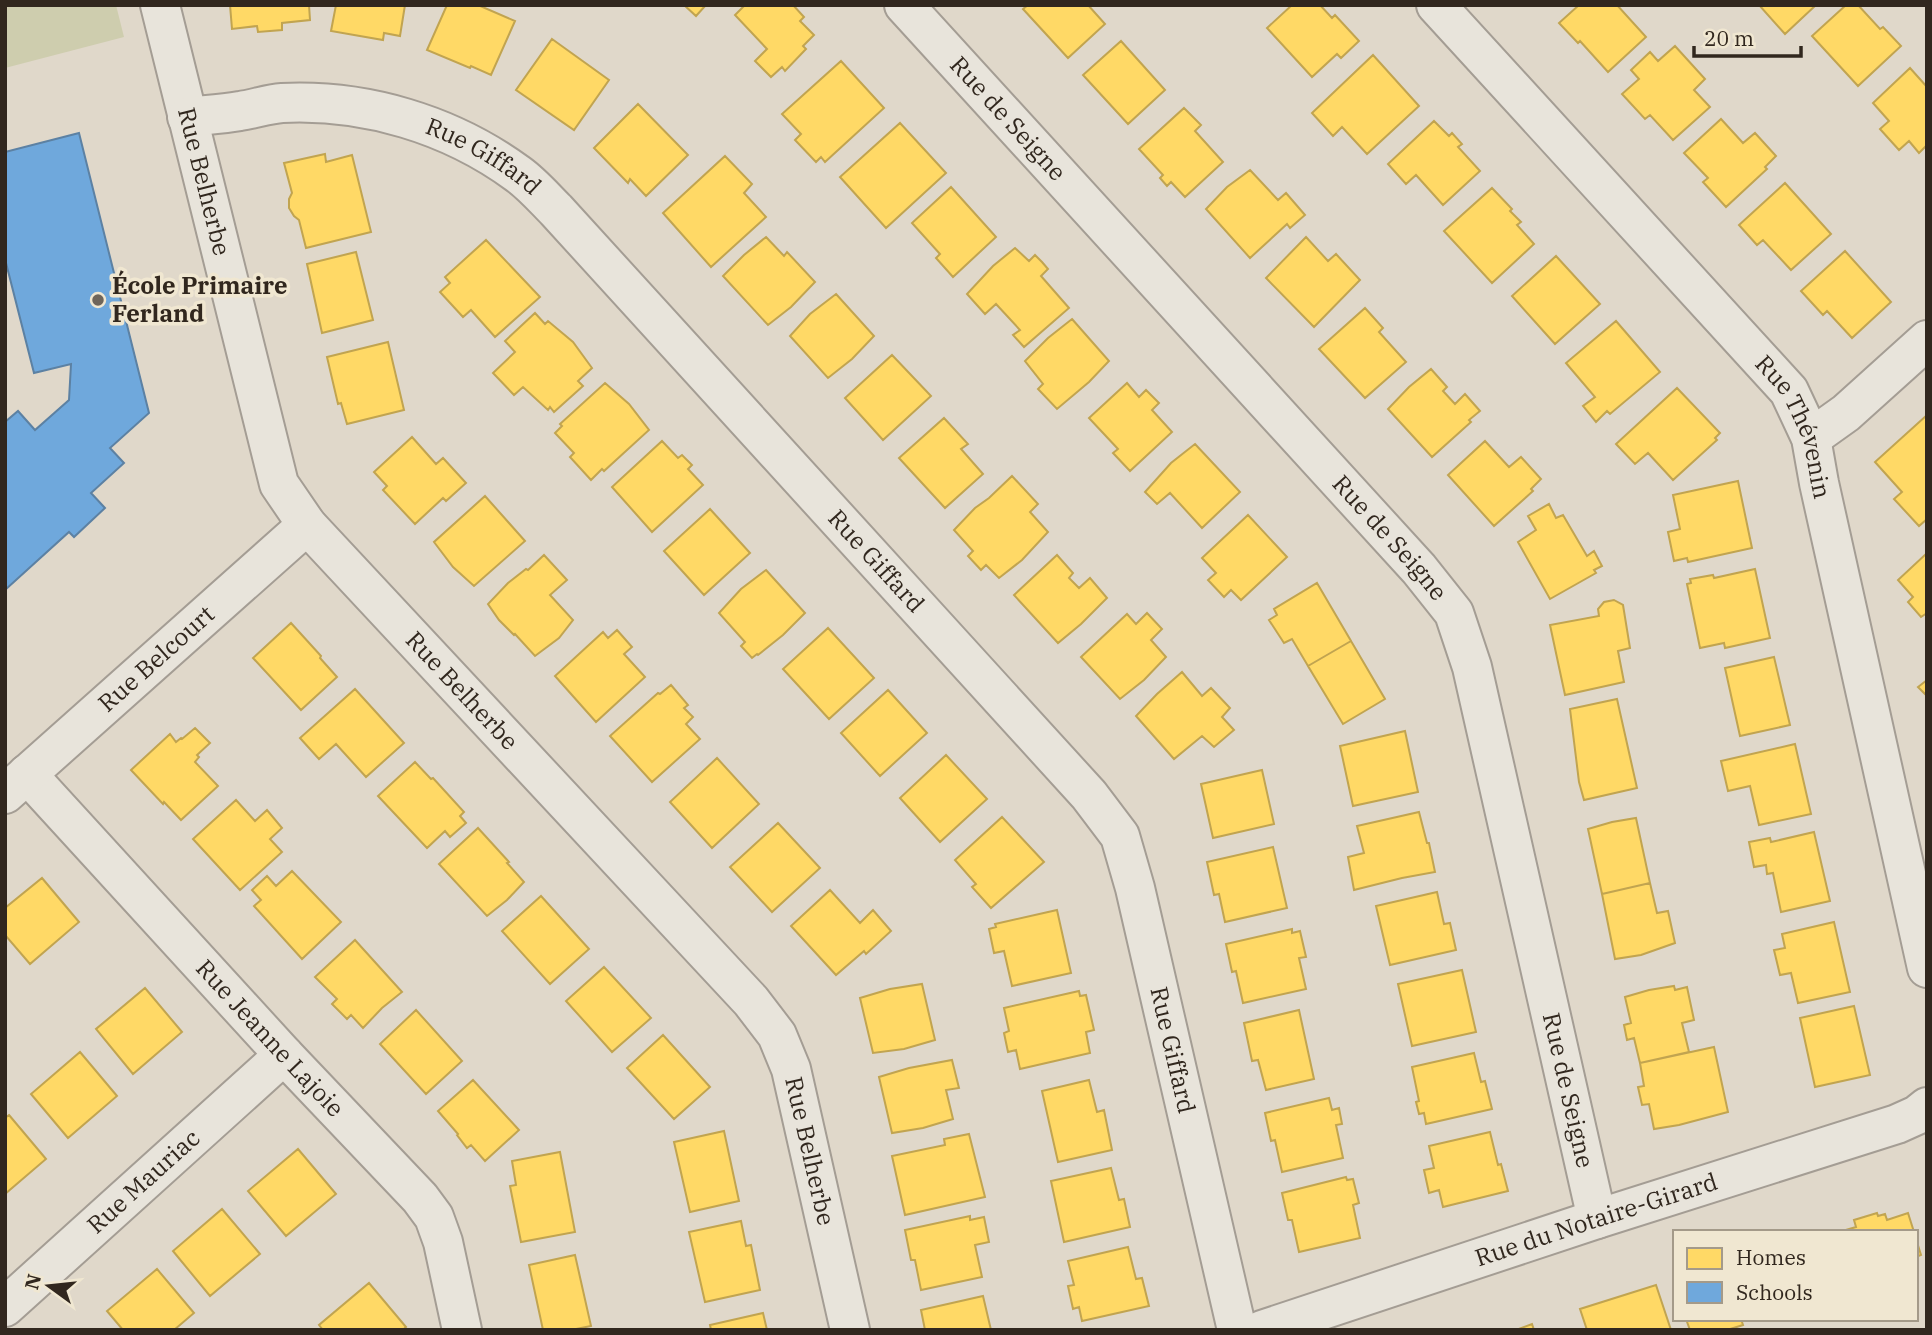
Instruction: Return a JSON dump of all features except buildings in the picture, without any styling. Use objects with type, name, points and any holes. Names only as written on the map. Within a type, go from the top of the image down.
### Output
[{"type":"street","name":"Rue Belherbe","points":[[160,5],[279,484],[307,525],[751,1001],[777,1035],[791,1069],[850,1330]]},
{"type":"street","name":"Rue de Seigne","points":[[904,5],[1419,569],[1454,613],[1472,667],[1597,1219]]},
{"type":"street","name":"Rue Thévenin","points":[[1436,5],[1788,391],[1811,438],[1926,960]]},
{"type":"street","name":"Rue Giffard","points":[[187,117],[279,103],[357,106],[429,126],[473,146],[520,175],[556,210],[1089,794],[1120,836],[1135,888],[1237,1330]]},
{"type":"street","points":[[1811,438],[1846,413],[1927,340]]},
{"type":"street","name":"Rue Belcourt","points":[[16,784],[307,525]]},
{"type":"street","name":"Rue Jeanne Lajoie","points":[[16,784],[284,1055],[420,1198],[434,1217],[443,1242],[462,1330]]},
{"type":"street","name":"Rue Mauriac","points":[[5,1307],[284,1055]]},
{"type":"street","name":"Rue du Notaire-Girard","points":[[1262,1330],[1597,1219],[1897,1124],[1927,1107]]},
{"type":"green space","points":[[5,5],[116,5],[124,37],[5,68]]},
{"type":"place","name":"École Primaire Ferland","points":[[98,300]]}]
